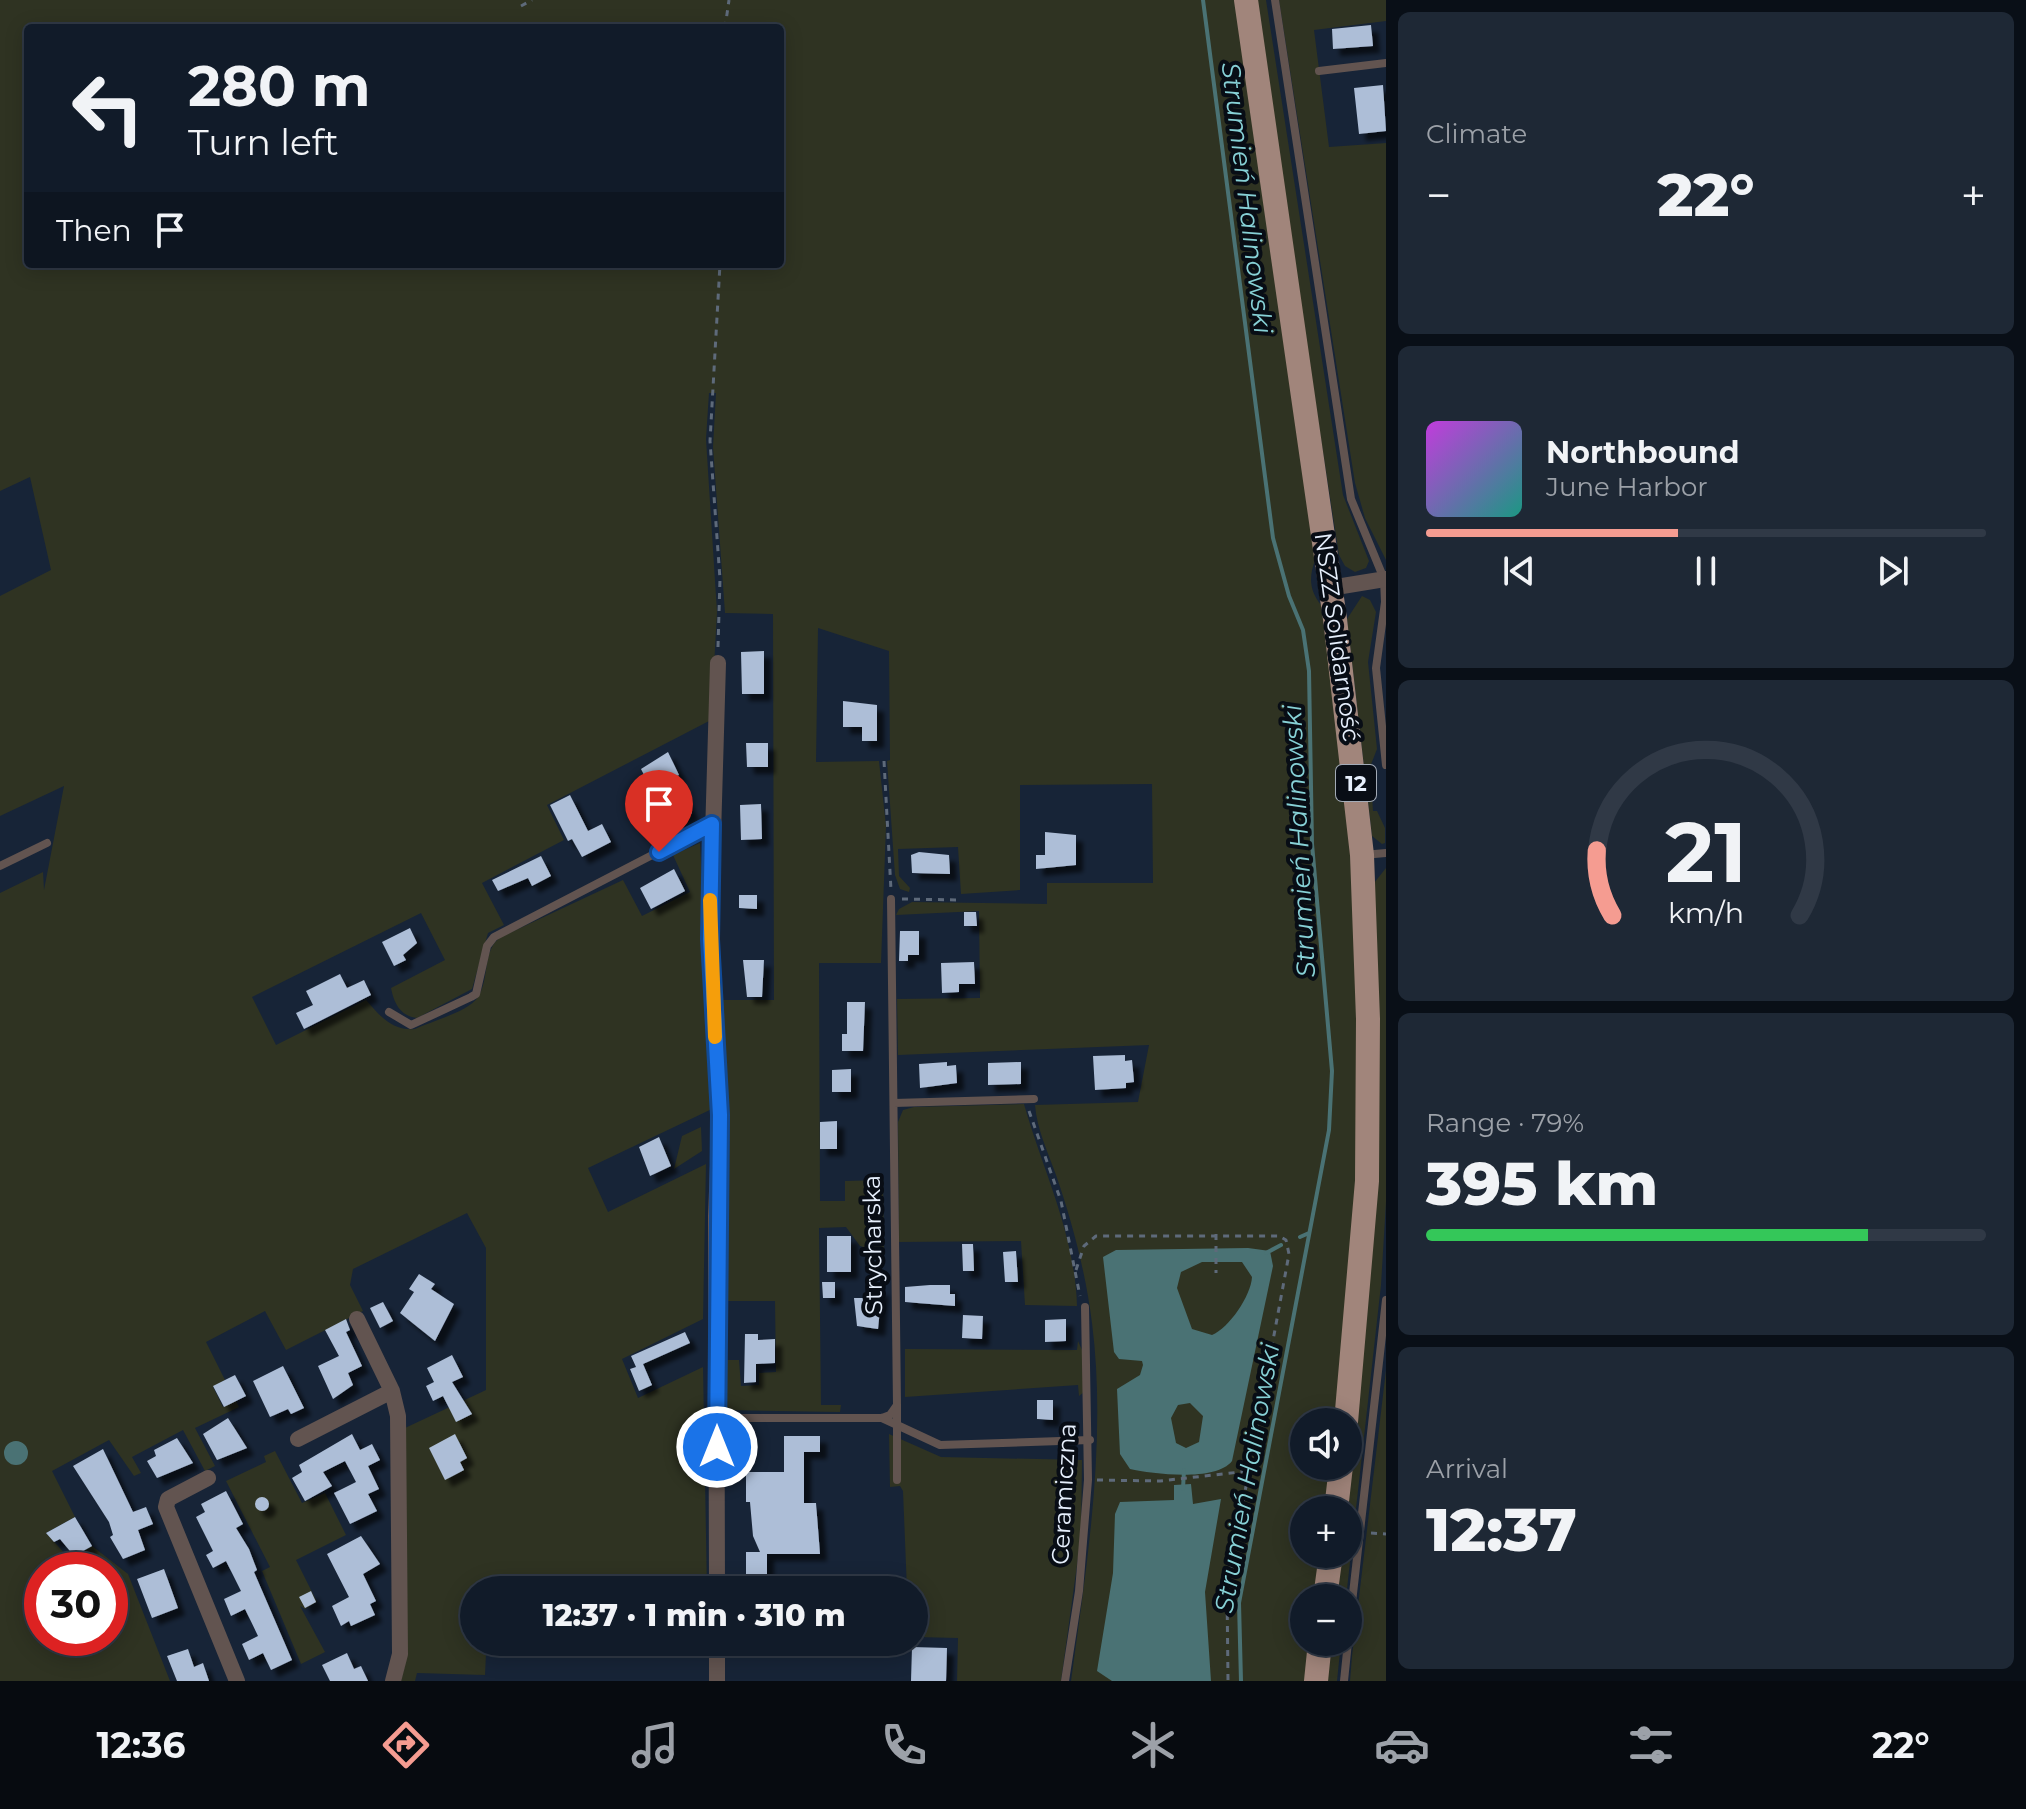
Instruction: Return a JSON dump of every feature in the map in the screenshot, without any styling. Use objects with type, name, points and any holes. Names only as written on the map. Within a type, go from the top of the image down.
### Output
[{"type":"main road","name":"NSZZ Solidarność","points":[[1246,0],[1330,588],[1374,854],[1367,1181],[1347,1408]]},
{"type":"main road","points":[[1316,1681],[1319,1656]]},
{"type":"street","points":[[1330,588],[1385,579]]},
{"type":"street","points":[[717,1576],[720,1115],[710,939],[718,663]]},
{"type":"street","points":[[357,1319],[392,1391],[398,1416],[400,1638],[398,1669],[393,1681]]},
{"type":"street","points":[[298,1439],[392,1391]]},
{"type":"street","points":[[208,1478],[168,1499],[166,1507],[237,1681]]},
{"type":"street","points":[[717,1656],[717,1681]]},
{"type":"lane","points":[[1275,0],[1351,499],[1385,579],[1376,668],[1386,765]]},
{"type":"lane","points":[[1319,71],[1386,63]]},
{"type":"lane","points":[[389,1012],[411,1025],[471,997],[476,994],[487,946],[494,937],[712,824]]},
{"type":"lane","points":[[0,866],[47,843]]},
{"type":"lane","name":"Strycharska","points":[[891,899],[894,1103],[891,1169],[897,1480]]},
{"type":"lane","points":[[894,1103],[1030,1100]]},
{"type":"lane","points":[[1355,1584],[1386,1300]]},
{"type":"lane","name":"Ceramiczna","points":[[1065,1681],[1079,1591],[1088,1480],[1090,1440],[1085,1307]]},
{"type":"lane","points":[[717,1418],[882,1418],[890,1415],[897,1405]]},
{"type":"lane","points":[[882,1418],[927,1441],[951,1446],[1090,1440]]},
{"type":"lane","points":[[1344,1681],[1346,1656]]},
{"type":"path","points":[[521,6],[532,0]]},
{"type":"path","points":[[726,24],[729,0]]},
{"type":"path","points":[[718,663],[720,579],[710,441],[720,268]]},
{"type":"path","points":[[884,761],[891,899],[962,900]]},
{"type":"path","points":[[1030,1100],[1054,1178],[1085,1307]]},
{"type":"path","points":[[1216,1234],[1216,1273]]},
{"type":"path","points":[[1076,1270],[1084,1246],[1096,1236],[1279,1236],[1288,1247],[1227,1589],[1228,1681]]},
{"type":"path","points":[[1088,1480],[1160,1481],[1249,1471]]},
{"type":"shaded area","points":[[0,0],[1238,0],[1315,560],[1311,583],[1321,605],[1342,761],[1358,942],[1356,1236],[1340,1408],[1290,1408],[1290,1480],[1332,1480],[1330,1496],[1290,1496],[1290,1568],[1321,1568],[1320,1584],[1290,1584],[1290,1656],[1312,1656],[1309,1681],[1071,1681],[1093,1502],[1096,1367],[1082,1267],[1068,1211],[1040,1132],[1035,1105],[1138,1102],[1149,1045],[898,1055],[897,999],[980,998],[979,911],[896,915],[899,909],[912,902],[1047,904],[1047,883],[1153,883],[1152,784],[1020,785],[1020,890],[961,894],[958,847],[898,849],[899,876],[910,888],[909,892],[900,889],[895,875],[887,761],[890,760],[889,651],[818,628],[816,762],[879,761],[886,826],[881,963],[819,963],[820,1201],[845,1201],[845,1181],[883,1180],[884,1253],[860,1246],[846,1227],[819,1228],[821,1405],[841,1405],[840,1412],[722,1410],[722,1360],[739,1360],[741,1386],[759,1385],[759,1373],[776,1372],[775,1301],[722,1301],[719,1000],[774,1000],[773,614],[725,613],[713,447],[716,393],[709,393],[706,439],[717,612],[711,720],[547,805],[564,840],[482,883],[504,925],[488,933],[472,989],[417,1018],[406,1015],[399,1008],[391,988],[445,960],[421,913],[252,997],[276,1045],[366,1000],[393,1025],[415,1029],[458,1012],[478,997],[491,949],[501,937],[623,880],[642,916],[690,892],[673,855],[700,843],[714,1108],[588,1168],[608,1212],[706,1164],[703,1319],[622,1359],[638,1398],[703,1367],[707,1576],[460,1576],[460,1656],[486,1656],[485,1675],[417,1673],[415,1681],[401,1681],[406,1660],[405,1428],[486,1390],[486,1248],[467,1213],[353,1269],[350,1285],[363,1311],[286,1350],[265,1311],[206,1342],[225,1380],[213,1387],[223,1407],[236,1401],[239,1407],[195,1428],[215,1466],[205,1471],[183,1430],[132,1457],[141,1473],[134,1476],[109,1440],[52,1471],[75,1517],[46,1533],[64,1552],[24,1552],[24,1656],[128,1656],[128,1574],[170,1681],[0,1681],[0,893],[43,872],[44,890],[64,786],[0,816],[0,596],[51,570],[30,477],[0,491]]},
{"type":"shaded area","points":[[1253,0],[1266,0],[1343,495],[1369,561],[1366,568],[1355,572],[1345,566],[1339,555]]},
{"type":"shaded area","points":[[1279,0],[1386,0],[1386,21],[1314,30],[1329,147],[1386,143],[1386,560],[1365,518],[1355,483]]},
{"type":"shaded area","points":[[1362,596],[1370,600],[1376,612],[1368,662],[1377,749],[1370,767],[1373,811],[1377,811],[1385,828],[1385,843],[1382,844],[1372,836],[1347,619]]},
{"type":"shaded area","points":[[1386,868],[1386,1202],[1381,1285],[1362,1455],[1362,1408],[1355,1408],[1360,1364],[1374,883]]},
{"type":"shaded area","points":[[1024,1104],[1071,1253],[1077,1306],[1025,1305],[1021,1241],[899,1242],[898,1122],[903,1110],[914,1107]]},
{"type":"shaded area","points":[[701,1127],[702,1151],[674,1169],[682,1136]]},
{"type":"shaded area","points":[[1248,1248],[1270,1251],[1273,1266],[1232,1461],[1224,1468],[1199,1474],[1153,1473],[1130,1469],[1120,1454],[1117,1389],[1140,1375],[1143,1365],[1142,1361],[1119,1359],[1114,1352],[1103,1257],[1116,1250]],"holes":[[[1202,1262],[1242,1262],[1252,1277],[1248,1293],[1238,1310],[1225,1326],[1212,1335],[1192,1329],[1177,1288],[1181,1272]],[[1190,1403],[1203,1416],[1199,1442],[1186,1448],[1176,1443],[1171,1418],[1178,1405]]]},
{"type":"shaded area","points":[[1078,1341],[1082,1350],[1084,1392],[1079,1396],[1078,1385],[905,1397],[905,1349],[1077,1350]]},
{"type":"shaded area","points":[[1386,1370],[1386,1681],[1350,1681],[1352,1656],[1362,1656],[1361,1584]]},
{"type":"shaded area","points":[[889,1434],[941,1457],[1082,1460],[1081,1536],[1061,1681],[957,1681],[958,1638],[928,1637],[928,1576],[906,1576],[903,1491],[900,1486],[890,1487]]},
{"type":"shaded area","points":[[16,1441],[27,1448],[28,1453],[21,1464],[16,1465],[5,1458],[4,1453],[11,1442]]},
{"type":"shaded area","points":[[275,1451],[302,1503],[325,1493],[346,1535],[296,1560],[317,1602],[305,1609],[300,1606],[325,1652],[301,1664],[262,1571],[270,1567],[226,1481],[266,1462],[264,1456]]},
{"type":"shaded area","points":[[1346,1480],[1359,1480],[1357,1496],[1345,1496]]},
{"type":"shaded area","points":[[1191,1484],[1193,1504],[1221,1499],[1205,1592],[1211,1681],[1112,1681],[1097,1671],[1113,1573],[1115,1514],[1120,1502],[1174,1500],[1174,1485]]},
{"type":"shaded area","points":[[92,1546],[100,1552],[82,1552]]},
{"type":"shaded area","points":[[1336,1568],[1349,1568],[1348,1584],[1335,1584]]},
{"type":"shaded area","points":[[659,1656],[708,1656],[708,1657]]},
{"type":"shaded area","points":[[1328,1656],[1340,1656],[1337,1681],[1325,1681]]},
{"type":"building","points":[[1371,25],[1373,46],[1333,49],[1332,29]]},
{"type":"building","points":[[1383,85],[1386,131],[1359,134],[1354,88]]},
{"type":"building","points":[[764,651],[764,694],[742,694],[741,652]]},
{"type":"building","points":[[843,701],[877,705],[877,741],[862,741],[862,727],[843,727]]},
{"type":"building","points":[[746,743],[768,743],[768,767],[747,767]]},
{"type":"building","points":[[668,752],[679,775],[674,777],[692,813],[673,823],[654,782],[649,785],[641,769]]},
{"type":"building","points":[[570,795],[588,831],[602,824],[611,842],[582,857],[572,839],[568,841],[550,805]]},
{"type":"building","points":[[761,804],[762,839],[741,840],[740,805]]},
{"type":"building","points":[[1045,832],[1076,835],[1076,865],[1036,869],[1036,855],[1045,855]]},
{"type":"building","points":[[919,852],[949,855],[950,874],[912,873],[911,855]]},
{"type":"building","points":[[541,856],[551,876],[532,886],[528,878],[498,891],[492,880]]},
{"type":"building","points":[[674,869],[685,891],[651,909],[640,888]]},
{"type":"building","points":[[739,895],[757,895],[757,909],[739,908]]},
{"type":"building","points":[[964,912],[976,912],[977,926],[964,926]]},
{"type":"building","points":[[410,928],[417,943],[403,955],[406,960],[394,966],[382,942]]},
{"type":"building","points":[[900,931],[919,931],[919,955],[908,955],[908,961],[899,961]]},
{"type":"building","points":[[743,960],[764,960],[762,997],[747,997]]},
{"type":"building","points":[[974,962],[975,984],[959,984],[959,992],[942,993],[941,963]]},
{"type":"building","points":[[340,974],[347,988],[364,980],[371,995],[304,1029],[296,1013],[313,1005],[306,991]]},
{"type":"building","points":[[847,1002],[865,1002],[863,1051],[842,1051],[842,1034],[847,1034]]},
{"type":"building","points":[[1125,1055],[1125,1061],[1132,1060],[1134,1082],[1126,1083],[1126,1088],[1095,1090],[1093,1056]]},
{"type":"building","points":[[947,1062],[947,1066],[956,1065],[957,1083],[920,1088],[919,1064]]},
{"type":"building","points":[[1021,1062],[1021,1084],[988,1085],[988,1063]]},
{"type":"building","points":[[851,1069],[851,1092],[832,1092],[832,1070]]},
{"type":"building","points":[[837,1121],[837,1149],[820,1149],[820,1122]]},
{"type":"building","points":[[659,1137],[671,1166],[650,1176],[639,1147]]},
{"type":"building","points":[[827,1236],[851,1236],[851,1272],[827,1272]]},
{"type":"building","points":[[962,1244],[973,1244],[974,1271],[963,1271]]},
{"type":"building","points":[[1016,1251],[1018,1282],[1005,1282],[1003,1252]]},
{"type":"building","points":[[419,1274],[435,1284],[431,1289],[454,1304],[435,1341],[400,1313],[414,1292],[409,1289]]},
{"type":"building","points":[[822,1282],[835,1282],[835,1298],[823,1298]]},
{"type":"building","points":[[950,1285],[950,1294],[955,1294],[955,1306],[905,1302],[905,1287]]},
{"type":"building","points":[[866,1289],[882,1289],[878,1329],[857,1326],[854,1298],[866,1298]]},
{"type":"building","points":[[383,1302],[393,1321],[380,1328],[370,1308]]},
{"type":"building","points":[[963,1315],[983,1316],[982,1339],[962,1338]]},
{"type":"building","points":[[346,1319],[350,1330],[346,1332],[362,1366],[348,1373],[353,1385],[333,1399],[318,1366],[339,1356],[325,1330]]},
{"type":"building","points":[[1066,1319],[1066,1341],[1045,1342],[1045,1320]]},
{"type":"building","points":[[685,1332],[690,1343],[643,1364],[652,1385],[639,1391],[630,1369],[636,1367],[631,1356]]},
{"type":"building","points":[[745,1334],[758,1334],[758,1340],[775,1339],[775,1363],[756,1364],[756,1382],[744,1383]]},
{"type":"building","points":[[452,1355],[463,1377],[452,1382],[472,1414],[456,1422],[443,1396],[433,1401],[426,1386],[434,1382],[427,1368]]},
{"type":"building","points":[[283,1366],[304,1408],[291,1414],[288,1409],[270,1417],[253,1381]]},
{"type":"building","points":[[235,1375],[246,1396],[224,1407],[213,1386]]},
{"type":"building","points":[[1037,1400],[1053,1400],[1053,1420],[1037,1419]]},
{"type":"building","points":[[228,1418],[247,1448],[217,1460],[203,1434]]},
{"type":"building","points":[[352,1434],[360,1450],[372,1444],[380,1460],[368,1466],[379,1489],[368,1494],[377,1511],[350,1524],[334,1493],[356,1482],[345,1461],[323,1472],[332,1486],[305,1501],[292,1478],[302,1472],[299,1465]]},
{"type":"building","points":[[455,1434],[467,1458],[460,1462],[464,1470],[445,1480],[429,1448]]},
{"type":"building","points":[[784,1436],[820,1436],[820,1452],[804,1452],[804,1503],[816,1503],[820,1554],[767,1554],[767,1575],[746,1576],[746,1552],[760,1552],[753,1536],[750,1502],[746,1502],[746,1472],[784,1472]]},
{"type":"building","points":[[177,1438],[193,1463],[157,1478],[147,1461],[156,1456],[154,1450]]},
{"type":"building","points":[[103,1449],[133,1512],[146,1507],[153,1524],[138,1530],[145,1550],[128,1557],[128,1552],[119,1552],[110,1537],[113,1535],[109,1522],[73,1466]]},
{"type":"building","points":[[226,1491],[243,1524],[236,1528],[249,1549],[257,1570],[254,1572],[292,1660],[271,1670],[263,1653],[249,1660],[242,1644],[258,1636],[245,1609],[231,1616],[224,1599],[241,1591],[226,1561],[213,1568],[206,1555],[213,1551],[196,1517],[205,1512],[201,1504]]},
{"type":"building","points":[[262,1497],[269,1504],[262,1511],[255,1504]]},
{"type":"building","points":[[75,1517],[92,1546],[81,1552],[71,1552],[60,1539],[54,1542],[46,1533]]},
{"type":"building","points":[[361,1536],[380,1564],[363,1574],[376,1601],[370,1604],[375,1615],[351,1626],[349,1621],[341,1626],[332,1606],[349,1597],[327,1554]]},
{"type":"building","points":[[164,1569],[178,1608],[152,1618],[137,1579]]},
{"type":"building","points":[[311,1591],[316,1602],[305,1608],[299,1597]]},
{"type":"building","points":[[928,1647],[947,1648],[946,1681],[911,1681],[912,1656],[928,1656]]},
{"type":"building","points":[[188,1649],[194,1667],[203,1663],[209,1681],[177,1681],[167,1656]]},
{"type":"building","points":[[347,1653],[354,1669],[361,1666],[368,1681],[330,1681],[322,1665]]},
{"type":"waterway","name":"Strumień Halinowski","points":[[1203,0],[1273,538],[1289,596],[1303,630],[1309,671],[1312,844],[1332,1071],[1329,1130],[1239,1603],[1241,1681]]},
{"type":"waterway","points":[[1300,1237],[1309,1233]]},
{"type":"waterway","points":[[1266,1253],[1281,1245]]},
{"type":"waterway","points":[[1183,1489],[1184,1470]]},
{"type":"slow traffic","points":[[710,900],[715,1037]]},
{"type":"route","points":[[659,852],[712,824],[711,980],[720,1115],[716,1216],[717,1447]]}]
